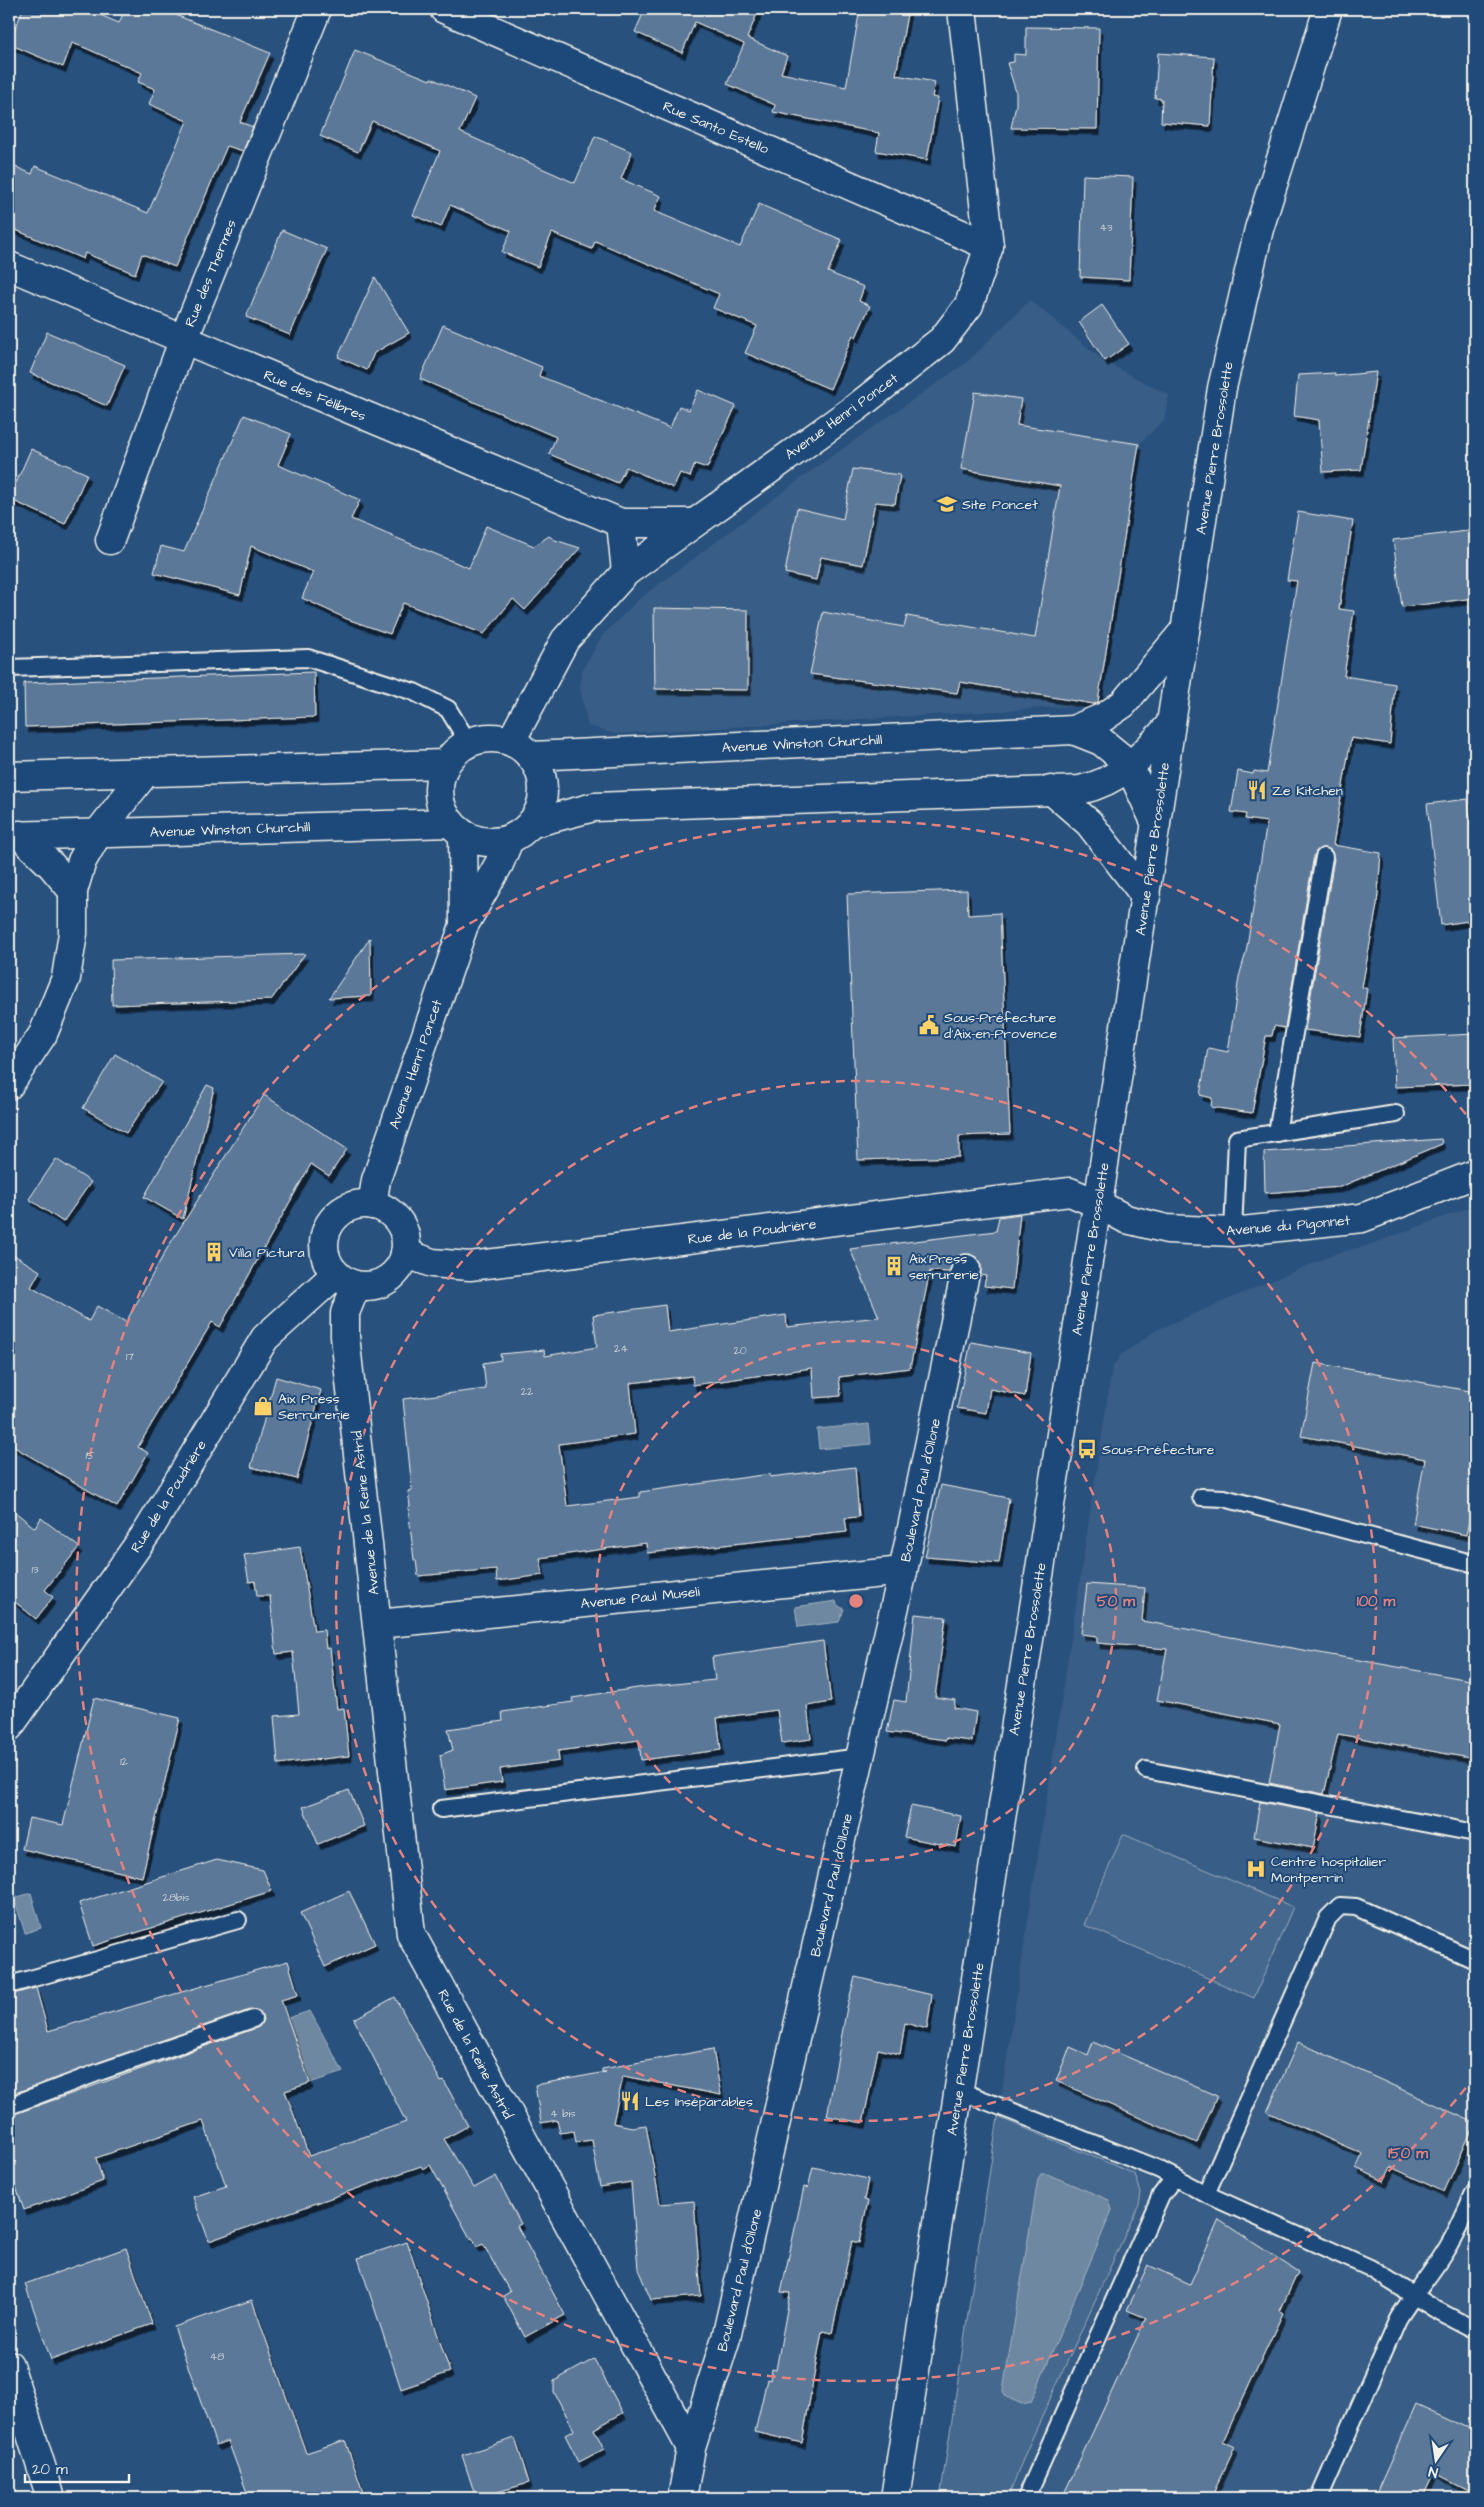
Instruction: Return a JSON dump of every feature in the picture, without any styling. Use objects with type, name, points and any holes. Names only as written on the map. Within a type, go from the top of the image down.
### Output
[{"type":"street","name":"Rue des Thermes","points":[[110,540],[183,341],[318,9]]},
{"type":"street","name":"Rue Santo Estello","points":[[444,9],[989,246]]},
{"type":"street","name":"Avenue Henri Poncet","points":[[521,748],[566,640],[626,572],[857,407],[942,340],[969,304],[989,246],[962,9]]},
{"type":"street","name":"Avenue Pierre Brossolette","points":[[894,2498],[1146,897],[1169,726],[1224,378],[1259,229],[1328,9]]},
{"type":"street","name":"Rue des Félibres","points":[[9,266],[183,341],[621,522],[694,523]]},
{"type":"street","points":[[621,522],[626,572]]},
{"type":"street","name":"Avenue Winston Churchill","points":[[521,748],[1073,730],[1104,717],[1123,704],[1185,630]]},
{"type":"street","points":[[533,823],[594,807],[1080,790],[1100,786],[1130,767],[1169,726]]},
{"type":"street","name":"Avenue Winston Churchill","points":[[1073,730],[1101,741],[1130,767],[1156,824]]},
{"type":"street","points":[[497,737],[521,748],[541,773],[544,791],[540,810],[533,823],[522,833],[508,840],[485,842],[457,829],[440,803],[439,780],[445,764],[455,751],[468,742],[497,737]]},
{"type":"street","points":[[9,776],[445,764]]},
{"type":"street","points":[[9,1085],[43,1034],[66,978],[73,933],[73,891],[82,862],[98,833],[145,773]]},
{"type":"street","points":[[1052,790],[1089,823],[1146,897]]},
{"type":"street","name":"Avenue Henri Poncet","points":[[457,829],[464,925]]},
{"type":"street","name":"Avenue Winston Churchill","points":[[14,835],[457,829]]},
{"type":"street","points":[[14,835],[52,866],[73,891]]},
{"type":"street","name":"Avenue Henri Poncet","points":[[372,1205],[376,1180],[464,925],[499,864],[508,840]]},
{"type":"street","name":"Avenue du Pigonnet","points":[[1098,1204],[1126,1220],[1167,1229],[1233,1232],[1362,1218],[1475,1174]]},
{"type":"street","name":"Rue de la Poudrière","points":[[405,1253],[432,1263],[470,1266],[1070,1192],[1098,1204]]},
{"type":"street","points":[[359,1204],[372,1205],[384,1209],[398,1222],[405,1240],[405,1253],[400,1265],[392,1276],[382,1282],[369,1286],[346,1280],[329,1266],[324,1253],[324,1240],[328,1227],[335,1216],[346,1208],[359,1204]]},
{"type":"street","name":"Boulevard Paul d'Ollone","points":[[682,2498],[691,2448],[726,2338],[903,1571],[966,1269]]},
{"type":"street","name":"Rue de la Poudrière","points":[[9,1727],[148,1531],[265,1338],[346,1280]]},
{"type":"street","name":"Avenue de la Reine Astrid","points":[[346,1280],[345,1336],[378,1624]]},
{"type":"street","name":"Avenue Paul Museli","points":[[378,1624],[903,1571]]},
{"type":"street","name":"Rue de la Reine Astrid","points":[[378,1624],[411,1934],[691,2448]]},
{"type":"street","points":[[9,2365],[51,2498]]},
{"type":"lane","points":[[9,668],[308,658],[414,692],[448,709],[468,742]]},
{"type":"lane","points":[[1277,1133],[1324,857]]},
{"type":"lane","points":[[1233,1232],[1237,1139],[1396,1114]]},
{"type":"lane","points":[[1201,1496],[1224,1498],[1475,1564]]},
{"type":"lane","points":[[440,1809],[860,1757]]},
{"type":"lane","points":[[1146,1770],[1475,1833]]},
{"type":"lane","points":[[1206,2194],[1328,1918],[1340,1906],[1356,1907],[1475,1960]]},
{"type":"lane","points":[[9,1985],[238,1920]]},
{"type":"lane","points":[[9,2106],[102,2071],[253,2019]]},
{"type":"lane","points":[[958,2090],[1174,2178],[1370,2268],[1475,2330]]},
{"type":"lane","points":[[1026,2498],[1160,2195],[1174,2178]]},
{"type":"lane","points":[[1318,2498],[1398,2319],[1413,2294],[1433,2270],[1450,2244],[1475,2191]]},
{"type":"shaded area","name":"Site Poncet","points":[[1030,300],[1104,361],[1169,395],[1164,420],[1139,444],[1098,705],[615,734],[588,726],[580,689],[581,672],[602,636],[639,599],[819,465],[967,362]]},
{"type":"shaded area","name":"Centre hospitalier Montperrin","points":[[1475,1205],[1475,2498],[940,2498],[1112,1368],[1121,1355],[1156,1330],[1337,1253],[1369,1245]]},
{"type":"shaded area","points":[[869,1424],[871,1444],[819,1449],[817,1429]]},
{"type":"shaded area","points":[[836,1601],[837,1605],[844,1609],[839,1622],[798,1627],[795,1607]]},
{"type":"shaded area","points":[[1123,1834],[1293,1907],[1254,1998],[1084,1925]]},
{"type":"shaded area","points":[[31,1893],[41,1928],[25,1933],[14,1898]]},
{"type":"shaded area","points":[[310,2011],[343,2072],[310,2083],[288,2018]]},
{"type":"shaded area","points":[[998,2117],[1135,2174],[1141,2193],[1139,2204],[1025,2454],[1008,2498],[940,2498]]},
{"type":"shaded area","points":[[1041,2174],[1047,2174],[1109,2200],[1112,2210],[1031,2402],[1022,2404],[1004,2396],[1003,2391],[1038,2179]]},
{"type":"building","points":[[23,9],[86,9],[119,23],[125,9],[161,9],[270,53],[240,122],[253,127],[243,151],[227,146],[175,267],[142,254],[135,274],[85,253],[83,259],[9,227],[9,164],[32,174],[35,166],[148,213],[187,121],[149,104],[155,89],[138,82],[142,73],[83,47],[72,43],[63,67],[9,44]]},
{"type":"building","points":[[645,9],[759,9],[747,38],[787,56],[781,73],[846,87],[860,9],[908,9],[896,75],[935,82],[932,97],[938,98],[927,160],[876,151],[879,133],[773,112],[775,105],[727,84],[744,44],[695,22],[682,53],[635,32]]},
{"type":"building","points":[[1026,27],[1099,28],[1097,129],[1011,128],[1016,105],[1016,92],[1007,63],[1014,62],[1014,54],[1026,55]]},
{"type":"building","points":[[355,50],[430,80],[431,78],[475,98],[460,132],[575,183],[595,136],[632,152],[621,179],[661,196],[654,211],[740,247],[759,204],[842,240],[828,272],[864,287],[859,301],[870,306],[856,337],[853,335],[830,389],[745,353],[757,326],[713,308],[719,294],[595,241],[592,249],[552,233],[538,267],[502,252],[511,231],[450,205],[441,227],[413,215],[440,151],[372,121],[358,152],[320,136]]},
{"type":"building","points":[[1158,53],[1214,57],[1210,126],[1161,122],[1162,99],[1155,98]]},
{"type":"building","points":[[1083,175],[1133,177],[1129,280],[1080,277]]},
{"type":"building","points":[[282,230],[327,249],[290,335],[246,317]]},
{"type":"building","points":[[375,277],[409,333],[374,353],[367,370],[338,357]]},
{"type":"building","points":[[1102,305],[1129,344],[1105,361],[1079,322]]},
{"type":"building","points":[[443,325],[542,367],[539,376],[670,428],[679,406],[689,410],[698,390],[736,406],[707,468],[695,464],[690,477],[680,473],[673,488],[626,467],[618,483],[549,454],[556,437],[420,379]]},
{"type":"building","points":[[47,332],[125,365],[107,406],[30,373]]},
{"type":"building","points":[[1376,372],[1361,470],[1323,472],[1319,420],[1294,416],[1298,375],[1335,373],[1335,376]]},
{"type":"building","points":[[975,392],[1021,399],[1017,425],[1139,444],[1098,702],[1094,704],[960,682],[957,693],[810,674],[823,612],[904,627],[907,616],[1035,638],[1060,486],[961,469]]},
{"type":"building","points":[[244,415],[291,434],[278,465],[360,500],[351,519],[469,568],[486,526],[534,546],[549,536],[555,540],[580,548],[525,610],[513,599],[484,634],[403,603],[390,634],[347,619],[302,598],[313,572],[251,546],[240,595],[154,573],[161,546],[184,552]]},
{"type":"building","points":[[31,449],[87,474],[65,524],[9,499]]},
{"type":"building","points":[[853,469],[900,475],[895,504],[875,502],[863,565],[821,557],[816,580],[785,573],[797,508],[843,519]]},
{"type":"building","points":[[1298,512],[1353,521],[1339,609],[1354,611],[1344,676],[1395,684],[1390,744],[1351,738],[1333,845],[1381,853],[1377,905],[1362,987],[1367,989],[1360,1037],[1305,1030],[1334,859],[1331,850],[1321,848],[1314,855],[1285,1028],[1274,1026],[1272,1036],[1266,1036],[1252,1113],[1211,1107],[1212,1098],[1200,1095],[1208,1048],[1228,1052],[1239,977],[1246,952],[1267,822],[1245,819],[1246,814],[1231,812],[1238,771],[1253,774],[1254,771],[1267,773],[1297,581],[1287,580]]},
{"type":"building","points":[[1475,530],[1475,598],[1402,607],[1393,540]]},
{"type":"building","points":[[654,608],[748,610],[748,690],[655,689]]},
{"type":"building","points":[[314,672],[315,717],[25,727],[24,683]]},
{"type":"building","points":[[1468,799],[1473,851],[1475,851],[1475,920],[1441,925],[1427,804]]},
{"type":"building","name":"Sous-Préfecture d'Aix-en-Provence","points":[[967,890],[968,915],[1000,913],[1010,1134],[959,1136],[959,1157],[858,1160],[847,894]]},
{"type":"building","points":[[370,938],[371,996],[329,998]]},
{"type":"building","points":[[305,954],[271,1000],[112,1005],[111,960]]},
{"type":"building","points":[[1475,1034],[1475,1084],[1395,1087],[1393,1038]]},
{"type":"building","points":[[115,1054],[162,1082],[126,1133],[83,1108]]},
{"type":"building","points":[[207,1085],[214,1088],[183,1219],[144,1197]]},
{"type":"building","points":[[264,1095],[347,1149],[329,1176],[311,1164],[220,1327],[212,1322],[138,1447],[148,1453],[117,1507],[9,1444],[9,1252],[40,1271],[31,1287],[89,1321],[97,1306],[126,1322],[168,1247]]},
{"type":"building","points":[[1441,1139],[1442,1144],[1340,1187],[1265,1193],[1264,1152]]},
{"type":"building","points":[[56,1159],[91,1182],[63,1222],[29,1199]]},
{"type":"building","points":[[1020,1214],[1012,1289],[984,1286],[986,1276],[981,1275],[981,1264],[976,1257],[970,1254],[962,1254],[955,1258],[949,1272],[930,1271],[910,1368],[839,1377],[841,1396],[814,1398],[812,1368],[693,1385],[692,1376],[630,1383],[635,1434],[559,1444],[567,1506],[640,1497],[640,1492],[770,1474],[770,1477],[855,1467],[859,1517],[845,1518],[847,1532],[647,1553],[646,1543],[540,1558],[543,1575],[497,1581],[496,1569],[418,1576],[416,1560],[414,1560],[408,1507],[410,1506],[408,1491],[412,1490],[403,1399],[486,1389],[483,1363],[501,1360],[500,1354],[544,1350],[545,1356],[597,1347],[593,1315],[665,1305],[668,1332],[786,1315],[787,1327],[879,1317],[850,1249],[996,1231],[999,1217]]},
{"type":"building","points":[[971,1342],[1031,1353],[1025,1396],[990,1389],[986,1413],[957,1408]]},
{"type":"building","points":[[1315,1363],[1475,1392],[1475,1493],[1466,1535],[1413,1524],[1425,1459],[1301,1436]]},
{"type":"building","points":[[276,1377],[321,1390],[297,1479],[251,1467]]},
{"type":"building","points":[[941,1485],[1009,1498],[999,1563],[925,1557]]},
{"type":"building","points":[[9,1507],[35,1528],[41,1518],[79,1547],[45,1590],[53,1597],[36,1619],[9,1597]]},
{"type":"building","points":[[300,1547],[314,1631],[324,1630],[326,1649],[330,1648],[337,1709],[344,1708],[349,1756],[278,1764],[274,1716],[299,1714],[293,1652],[276,1654],[270,1596],[257,1596],[255,1581],[249,1582],[244,1555]]},
{"type":"building","points":[[1087,1584],[1145,1588],[1142,1621],[1475,1681],[1475,1759],[1338,1734],[1324,1794],[1269,1783],[1280,1724],[1157,1700],[1167,1649],[1097,1643],[1097,1636],[1081,1634]]},
{"type":"building","points":[[915,1614],[946,1617],[935,1697],[955,1700],[954,1708],[976,1712],[972,1741],[946,1738],[946,1740],[887,1732],[894,1700],[906,1702]]},
{"type":"building","points":[[823,1641],[831,1702],[807,1706],[811,1739],[782,1743],[777,1710],[717,1718],[721,1750],[641,1760],[639,1740],[558,1751],[559,1761],[500,1769],[502,1782],[445,1790],[440,1755],[453,1750],[448,1729],[503,1721],[502,1712],[573,1702],[572,1698],[644,1687],[715,1680],[712,1657]]},
{"type":"building","points":[[94,1698],[180,1718],[142,1877],[22,1849],[29,1818],[63,1825]]},
{"type":"building","points":[[349,1790],[364,1826],[318,1844],[303,1807]]},
{"type":"building","points":[[1260,1802],[1320,1813],[1313,1848],[1254,1837]]},
{"type":"building","points":[[911,1806],[961,1816],[956,1847],[904,1837]]},
{"type":"building","points":[[217,1860],[263,1870],[272,1891],[93,1946],[79,1903]]},
{"type":"building","points":[[349,1891],[375,1944],[325,1967],[300,1913]]},
{"type":"building","points":[[288,1961],[298,1995],[281,2000],[310,2083],[285,2091],[309,2156],[406,2122],[354,2019],[395,1997],[441,2082],[444,2081],[468,2126],[444,2139],[474,2188],[496,2176],[521,2224],[517,2226],[565,2315],[525,2337],[503,2296],[510,2292],[483,2244],[477,2247],[472,2238],[470,2238],[430,2165],[423,2169],[421,2166],[209,2241],[193,2197],[226,2186],[203,2121],[96,2158],[103,2181],[24,2210],[9,2167],[9,2116],[256,2028],[263,2020],[259,2011],[250,2010],[9,2095],[9,1995],[36,1988],[48,2031]]},
{"type":"building","points":[[855,1977],[932,1995],[927,2029],[905,2023],[900,2054],[878,2049],[863,2123],[827,2116],[847,2007]]},
{"type":"building","points":[[1093,2042],[1217,2096],[1197,2143],[1056,2081],[1070,2047],[1088,2055]]},
{"type":"building","points":[[1298,2042],[1475,2123],[1444,2192],[1391,2167],[1384,2181],[1356,2168],[1363,2154],[1267,2112]]},
{"type":"building","points":[[713,2049],[721,2095],[623,2076],[613,2123],[632,2127],[646,2125],[660,2204],[694,2201],[701,2296],[651,2300],[638,2269],[631,2182],[600,2187],[592,2140],[576,2142],[574,2131],[560,2133],[557,2120],[541,2123],[535,2085],[606,2072],[602,2072],[602,2069]]},
{"type":"building","points":[[813,2167],[868,2179],[864,2200],[868,2201],[859,2243],[852,2241],[832,2333],[822,2331],[802,2443],[755,2432],[767,2379],[770,2380],[772,2369],[776,2370],[790,2293],[781,2292],[804,2187],[808,2188]]},
{"type":"building","points":[[1219,2220],[1298,2272],[1280,2311],[1283,2313],[1223,2441],[1235,2447],[1211,2498],[1062,2498],[1146,2318],[1127,2310],[1148,2265],[1190,2284]]},
{"type":"building","points":[[407,2242],[450,2372],[401,2389],[358,2258]]},
{"type":"building","points":[[126,2248],[152,2324],[51,2360],[25,2284]]},
{"type":"building","points":[[252,2300],[306,2453],[345,2440],[365,2498],[249,2498],[228,2441],[216,2445],[174,2327]]},
{"type":"building","points":[[594,2359],[623,2413],[594,2429],[604,2449],[579,2462],[565,2435],[574,2430],[554,2392],[554,2381]]},
{"type":"building","points":[[1416,2405],[1475,2432],[1475,2494],[1435,2474],[1424,2498],[1374,2498]]},
{"type":"building","points":[[515,2438],[529,2483],[476,2498],[462,2455]]},
{"type":"place","name":"Site Poncet","points":[[947,504]]},
{"type":"place","name":"Ze Kitchen","points":[[1257,790]]},
{"type":"place","name":"Sous-Préfecture d'Aix-en-Provence","points":[[929,1025]]},
{"type":"place","name":"Villa Pictura","points":[[214,1252]]},
{"type":"place","name":"Aix'Press serrurerie","points":[[894,1266]]},
{"type":"place","name":"Aix Press Serrurerie","points":[[263,1406]]},
{"type":"place","name":"Sous-Préfecture","points":[[1087,1449]]},
{"type":"place","name":"Centre hospitalier Montperrin","points":[[1256,1869]]},
{"type":"place","name":"Les Inséparables","points":[[630,2101]]}]
